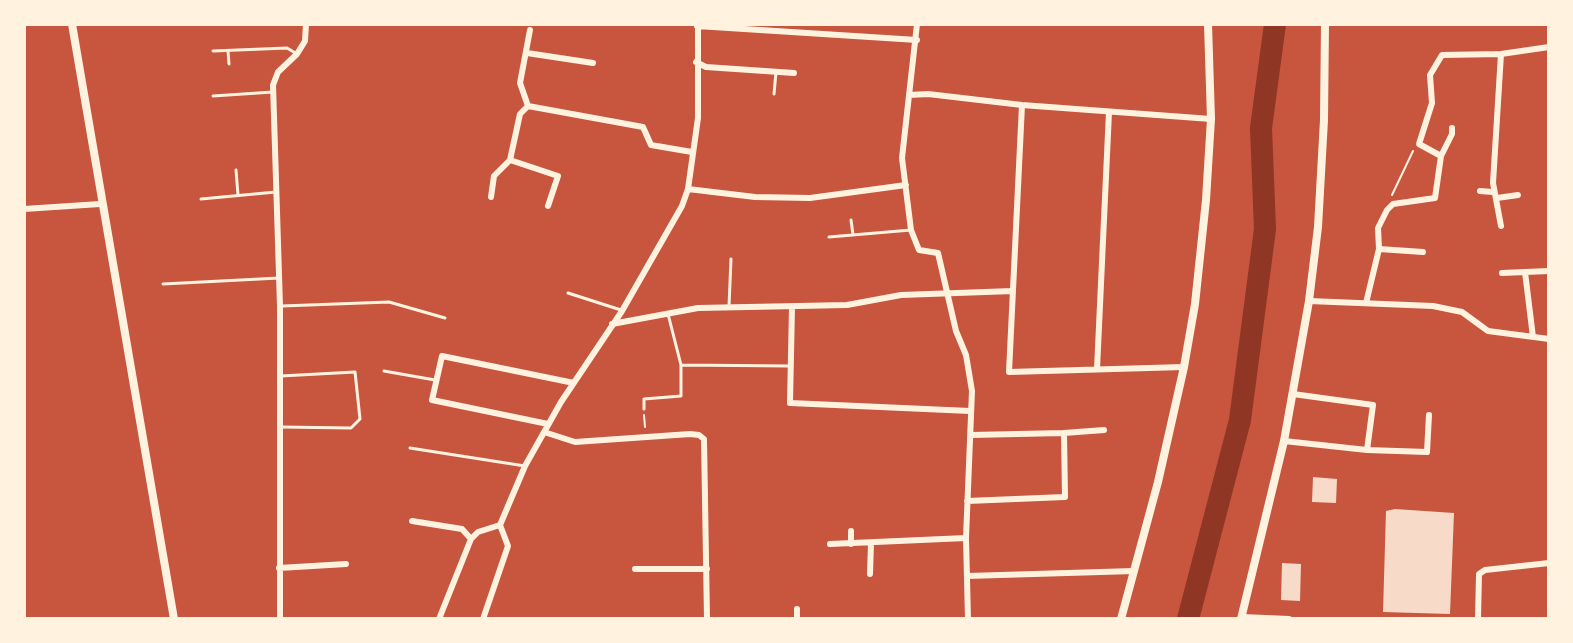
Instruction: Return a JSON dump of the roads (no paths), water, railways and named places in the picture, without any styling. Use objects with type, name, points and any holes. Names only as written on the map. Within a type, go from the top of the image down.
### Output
[{"type":"main road","points":[[72,24],[100,204],[174,619]]},
{"type":"street","points":[[280,619],[280,306],[273,92],[278,72],[297,54],[305,41],[306,24]]},
{"type":"street","points":[[917,24],[902,158],[911,230],[919,250],[938,254],[956,331],[966,355],[972,391],[966,538],[968,619]]},
{"type":"street","points":[[1121,619],[1158,482],[1184,367],[1195,304],[1206,200],[1211,119],[1208,24]]},
{"type":"street","points":[[1289,619],[1241,618],[1284,441],[1309,300],[1318,227],[1324,120],[1324,24]]},
{"type":"street","points":[[483,619],[508,546],[500,525],[525,466],[548,424],[622,311],[682,206],[688,189],[698,118],[697,25],[917,40]]},
{"type":"street","points":[[528,106],[520,83],[530,30]]},
{"type":"street","points":[[1441,156],[1419,144],[1432,103],[1430,75],[1442,55],[1501,54],[1549,46]]},
{"type":"street","points":[[527,53],[593,63]]},
{"type":"street","points":[[1501,54],[1495,195],[1501,226]]},
{"type":"street","points":[[696,62],[706,67],[794,73]]},
{"type":"street","points":[[909,95],[928,94],[1022,105],[1211,119]]},
{"type":"street","points":[[1022,105],[1009,372],[1184,367]]},
{"type":"street","points":[[528,106],[643,127],[651,145],[692,152]]},
{"type":"street","points":[[491,197],[494,176],[510,160],[520,114],[528,106]]},
{"type":"street","points":[[1097,369],[1109,112]]},
{"type":"street","points":[[1366,303],[1379,249],[1378,228],[1393,204],[1435,198],[1441,156],[1452,134],[1452,128]]},
{"type":"street","points":[[510,160],[558,176],[548,206]]},
{"type":"street","points":[[688,189],[755,197],[810,198],[906,185]]},
{"type":"street","points":[[1480,191],[1495,195],[1518,195]]},
{"type":"street","points":[[24,210],[100,204]]},
{"type":"street","points":[[1379,249],[1423,252]]},
{"type":"street","points":[[1502,273],[1549,271]]},
{"type":"street","points":[[1525,272],[1533,338]]},
{"type":"street","points":[[612,324],[698,308],[847,305],[901,295],[1013,291]]},
{"type":"street","points":[[1309,300],[1432,306],[1462,312],[1488,331],[1549,339]]},
{"type":"street","points":[[792,307],[790,403],[970,411]]},
{"type":"street","points":[[548,424],[432,400],[442,356],[574,383]]},
{"type":"street","points":[[1293,394],[1373,405],[1367,450]]},
{"type":"street","points":[[1284,441],[1367,450],[1427,452],[1429,415]]},
{"type":"street","points":[[971,435],[1104,430]]},
{"type":"street","points":[[544,432],[575,442],[690,434],[699,435],[704,439],[706,619]]},
{"type":"street","points":[[967,501],[1065,497],[1064,433]]},
{"type":"street","points":[[412,521],[462,529],[471,539]]},
{"type":"street","points":[[440,619],[471,539],[478,532],[500,525]]},
{"type":"street","points":[[851,531],[851,543]]},
{"type":"street","points":[[830,544],[966,538]]},
{"type":"street","points":[[870,574],[871,543]]},
{"type":"street","points":[[1478,619],[1479,574],[1485,570],[1549,563]]},
{"type":"street","points":[[279,568],[346,564]]},
{"type":"street","points":[[635,569],[707,569]]},
{"type":"street","points":[[967,576],[1134,571]]},
{"type":"street","points":[[797,609],[797,619]]},
{"type":"lane","points":[[213,51],[287,48],[297,54]]},
{"type":"lane","points":[[228,51],[229,63]]},
{"type":"lane","points":[[774,94],[776,72]]},
{"type":"lane","points":[[213,96],[273,92]]},
{"type":"lane","points":[[236,170],[238,196]]},
{"type":"lane","points":[[201,199],[276,192]]},
{"type":"lane","points":[[851,220],[853,235]]},
{"type":"lane","points":[[829,237],[911,230]]},
{"type":"lane","points":[[729,308],[731,259]]},
{"type":"lane","points":[[163,284],[279,278]]},
{"type":"lane","points":[[568,292],[622,311]]},
{"type":"lane","points":[[280,306],[389,303],[445,318]]},
{"type":"lane","points":[[644,409],[644,399],[681,396],[681,365],[668,314]]},
{"type":"lane","points":[[681,365],[791,366]]},
{"type":"lane","points":[[384,371],[436,380]]},
{"type":"lane","points":[[280,377],[355,372],[360,419],[351,428],[280,427]]},
{"type":"lane","points":[[410,448],[525,466]]},
{"type":"waterway","points":[[1188,619],[1240,420],[1265,229],[1261,128],[1275,24]]}]
